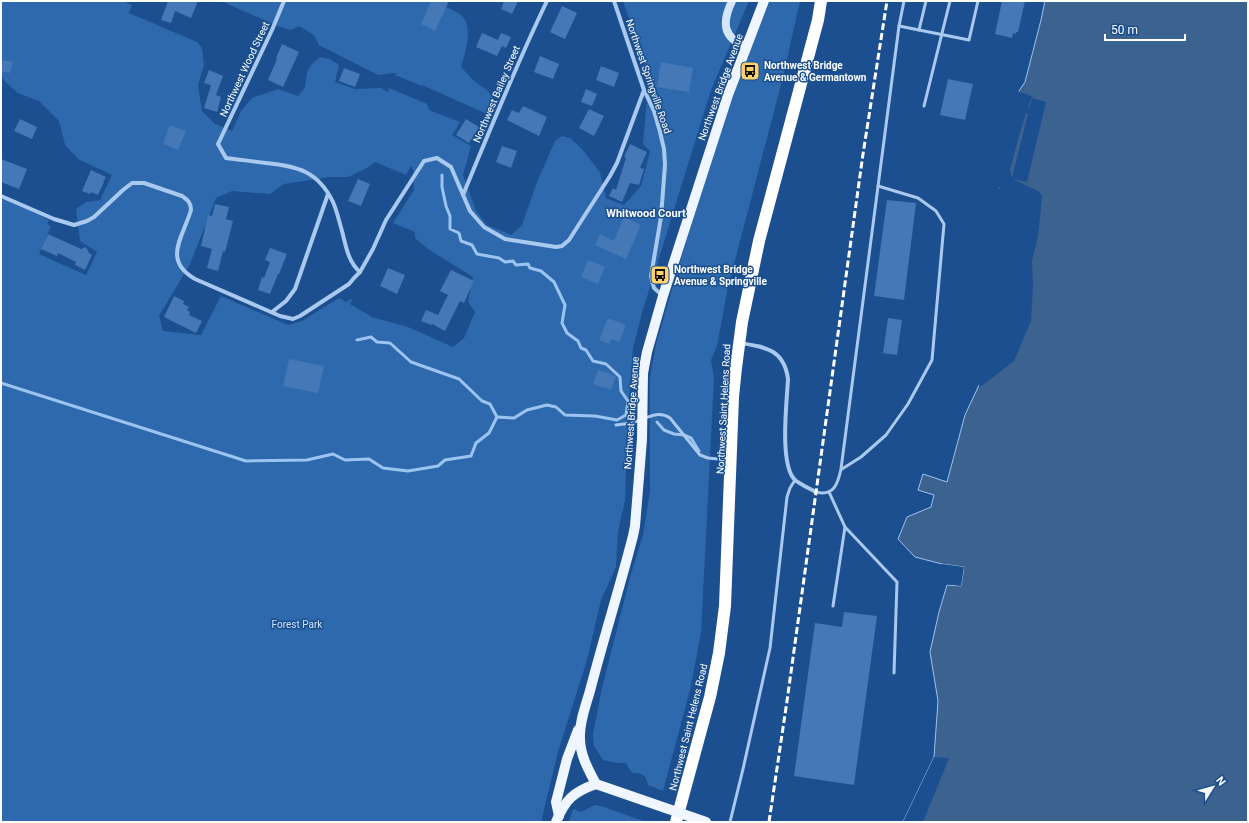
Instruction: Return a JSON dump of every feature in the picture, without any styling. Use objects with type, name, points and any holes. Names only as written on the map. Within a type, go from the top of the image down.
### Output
[{"type":"highway","name":"Northwest Saint Helens Road","points":[[676,822],[710,697],[719,652],[725,606],[734,397],[742,322],[759,241],[818,20],[821,1]]},
{"type":"main road","points":[[732,1],[725,18],[725,26],[728,33],[737,44],[747,47]]},
{"type":"main road","name":"Northwest Bridge Avenue","points":[[557,819],[568,801],[579,790],[596,784],[583,756],[580,736],[595,670],[613,612],[635,526],[642,439],[644,373],[647,352],[728,95],[764,1]]},
{"type":"main road","name":"Northwest Bridge Avenue","points":[[557,819],[556,802],[567,758],[583,718]]},
{"type":"main road","points":[[596,784],[706,822]]},
{"type":"street","name":"Northwest Wood Street","points":[[284,1],[272,30],[218,144],[226,158],[287,165],[301,169],[316,179],[328,194]]},
{"type":"street","name":"Northwest Bailey Street","points":[[463,195],[504,94],[547,1]]},
{"type":"street","name":"Northwest Springville Road","points":[[614,1],[644,90],[654,111],[664,149],[665,165],[661,217],[651,276],[654,288],[664,296]]},
{"type":"street","points":[[1,196],[54,219],[74,225],[94,217],[132,183],[144,183],[182,196],[191,204],[191,210],[177,249],[178,261],[184,272],[195,279],[280,316],[293,319],[349,284],[360,272],[373,249],[386,220],[424,161],[438,158],[451,167],[470,211],[484,227],[505,239],[556,247],[562,246],[568,240],[617,163],[644,90]]},
{"type":"street","points":[[328,194],[338,216],[349,256],[355,268],[360,272]]},
{"type":"street","points":[[272,312],[286,301],[295,289],[328,194]]},
{"type":"street","points":[[739,342],[767,348],[779,356],[787,370],[786,463],[795,480],[816,492]]},
{"type":"lane","points":[[816,492],[830,492],[837,484],[841,469],[899,26],[904,1]]},
{"type":"lane","points":[[919,30],[926,1]]},
{"type":"lane","points":[[924,106],[950,1]]},
{"type":"lane","points":[[899,26],[969,40],[978,1]]},
{"type":"lane","points":[[841,469],[861,457],[886,435],[908,404],[932,360],[944,224],[936,211],[918,198],[878,186]]},
{"type":"lane","points":[[616,425],[632,423],[656,414],[666,415],[700,454],[708,458],[732,461]]},
{"type":"lane","points":[[730,822],[770,648],[787,497],[795,480]]},
{"type":"lane","points":[[830,492],[845,527],[897,582],[894,673]]},
{"type":"lane","points":[[833,606],[845,527]]},
{"type":"green space","name":"Forest Park","points":[[1,1],[123,1],[132,5],[129,13],[197,42],[202,48],[204,65],[198,85],[202,111],[215,124],[232,131],[241,111],[252,98],[278,89],[298,96],[305,88],[307,72],[312,64],[320,57],[330,59],[339,65],[335,82],[355,89],[381,88],[388,92],[389,88],[427,104],[429,110],[460,122],[452,135],[471,146],[463,175],[476,211],[487,225],[511,235],[522,225],[537,182],[555,141],[562,136],[570,138],[582,149],[600,172],[606,198],[624,205],[641,186],[650,151],[643,144],[649,77],[623,1],[749,1],[711,90],[642,313],[633,348],[628,415],[625,501],[618,531],[616,567],[601,600],[587,660],[558,752],[541,822],[1,822],[1,194],[49,220],[47,224],[51,226],[39,254],[86,275],[97,252],[80,241],[76,209],[86,202],[100,200],[112,175],[78,159],[65,145],[59,121],[39,101],[18,93],[5,82],[1,75]],"holes":[[[375,162],[406,175],[411,166],[413,169],[414,190],[393,223],[415,232],[415,238],[428,249],[473,277],[468,302],[475,312],[464,338],[453,347],[408,327],[372,317],[350,304],[353,298],[346,302],[339,298],[302,321],[288,325],[221,296],[201,335],[163,331],[159,316],[190,264],[216,198],[232,191],[270,194],[284,184],[330,177],[348,177],[367,168]]]},
{"type":"green space","points":[[221,1],[435,1],[460,14],[466,21],[468,41],[461,67],[473,80],[488,91],[493,99],[487,114],[422,85],[395,75],[396,73],[378,75],[319,45],[314,35],[299,26],[291,30],[280,27]]},
{"type":"green space","points":[[770,1],[800,1],[783,77],[728,287],[717,346],[711,360],[714,378],[701,633],[690,690],[663,791],[648,785],[643,775],[639,773],[632,773],[626,763],[603,760],[594,746],[593,734],[602,688],[631,574],[643,535],[650,491],[650,378],[656,344],[731,97]]},
{"type":"green space","points":[[595,805],[646,822],[569,822],[573,809],[581,812]]},
{"type":"shaded area","points":[[1045,1],[1248,1],[1248,822],[903,822],[934,757],[938,701],[930,652],[947,585],[961,586],[964,567],[942,564],[915,557],[898,539],[907,517],[931,507],[934,495],[918,490],[923,474],[947,482],[965,415],[1017,304],[1028,206],[1025,200],[999,188],[1015,97],[1025,82]]},
{"type":"pier","points":[[1017,91],[1032,96],[1028,107],[1030,107],[1032,98],[1046,102],[1027,182],[1012,179],[1038,191],[1042,196],[1038,237],[1032,261],[1033,286],[1031,321],[1014,361],[979,388],[979,383],[1015,303],[1018,256],[1025,233],[1026,206],[1024,202],[1001,191],[995,182],[993,174],[1014,96]],"holes":[[[1026,113],[1028,114],[1012,178],[1010,170]]]},
{"type":"pier","points":[[942,564],[964,567],[961,586],[945,584],[959,584],[961,569],[941,566]]},
{"type":"pier","points":[[934,757],[949,758],[923,822],[903,822]]},
{"type":"building","points":[[168,1],[198,1],[191,18],[175,11],[171,23],[161,20]]},
{"type":"building","points":[[431,1],[449,1],[435,31],[421,24]]},
{"type":"building","points":[[504,1],[518,1],[512,14],[501,9]]},
{"type":"building","points":[[1002,1],[1025,1],[1018,32],[1016,32],[1016,34],[1013,33],[1012,38],[995,34]]},
{"type":"building","points":[[562,6],[577,13],[565,39],[550,32]]},
{"type":"building","points":[[482,33],[498,40],[501,33],[511,37],[506,48],[502,46],[497,56],[476,47]]},
{"type":"building","points":[[282,44],[299,52],[283,87],[268,80]]},
{"type":"building","points":[[540,56],[559,64],[553,79],[534,72]]},
{"type":"building","points":[[1,60],[13,62],[10,73],[1,71]]},
{"type":"building","points":[[661,62],[693,68],[689,92],[657,87]]},
{"type":"building","points":[[601,66],[619,73],[614,87],[596,80]]},
{"type":"building","points":[[344,68],[360,74],[355,87],[339,81]]},
{"type":"building","points":[[209,70],[223,76],[216,95],[221,97],[217,112],[204,108],[211,85],[204,83]]},
{"type":"building","points":[[948,79],[973,84],[965,120],[940,115]]},
{"type":"building","points":[[586,89],[597,94],[592,106],[581,102]]},
{"type":"building","points":[[523,106],[547,117],[539,136],[507,120],[512,110],[519,113]]},
{"type":"building","points":[[589,109],[604,116],[594,136],[579,128]]},
{"type":"building","points":[[20,119],[37,127],[32,139],[14,131]]},
{"type":"building","points":[[466,119],[479,127],[469,143],[456,135]]},
{"type":"building","points":[[170,125],[186,131],[178,150],[163,144]]},
{"type":"building","points":[[630,144],[647,152],[640,168],[644,169],[639,185],[630,183],[622,202],[609,196],[613,188],[616,190],[626,158],[624,157]]},
{"type":"building","points":[[502,146],[517,151],[511,168],[496,162]]},
{"type":"building","points":[[1,159],[27,169],[19,189],[1,182]]},
{"type":"building","points":[[91,170],[106,177],[98,195],[91,192],[90,194],[82,191]]},
{"type":"building","points":[[358,179],[370,184],[361,206],[348,201]]},
{"type":"building","points":[[887,200],[916,203],[904,300],[874,296]]},
{"type":"building","points":[[215,204],[229,207],[226,219],[233,221],[225,252],[223,251],[218,271],[207,268],[212,249],[201,246],[208,215],[212,216]]},
{"type":"building","points":[[624,217],[641,225],[626,259],[595,245],[600,234],[614,241]]},
{"type":"building","points":[[48,234],[81,249],[86,247],[92,255],[85,270],[75,265],[76,262],[58,253],[57,256],[41,249]]},
{"type":"building","points":[[270,248],[287,254],[270,294],[258,290],[262,277],[264,278],[270,262],[265,260]]},
{"type":"building","points":[[588,260],[605,267],[598,284],[581,277]]},
{"type":"building","points":[[388,268],[405,275],[397,294],[380,286]]},
{"type":"building","points":[[451,270],[474,281],[464,303],[460,301],[445,331],[432,324],[421,321],[426,310],[438,315],[448,295],[440,291]]},
{"type":"building","points":[[174,296],[184,301],[183,304],[189,307],[187,310],[190,312],[189,315],[202,321],[196,333],[164,317]]},
{"type":"building","points":[[608,318],[626,325],[619,342],[611,339],[609,344],[599,340]]},
{"type":"building","points":[[888,318],[902,320],[897,355],[883,353]]},
{"type":"building","points":[[289,359],[324,366],[318,393],[283,386]]},
{"type":"building","points":[[598,370],[616,376],[611,390],[593,384]]},
{"type":"building","points":[[844,612],[877,616],[854,785],[794,776],[815,623],[842,627]]},
{"type":"waterway","points":[[442,175],[442,187],[450,216],[450,229],[459,233],[461,241],[472,245],[477,254],[499,258],[505,262],[513,261],[516,265],[528,264],[530,268],[541,271],[554,282],[565,305],[562,323],[567,333],[578,341],[581,348],[586,350],[593,361],[606,364],[620,377],[621,391],[628,401],[626,415],[617,420],[595,416],[565,415],[556,407],[547,405],[527,410],[514,418],[497,417]]},
{"type":"waterway","points":[[357,340],[371,337],[377,342],[390,343],[411,362],[459,379],[482,401],[490,404],[497,417]]},
{"type":"waterway","points":[[1,383],[246,461],[307,460],[333,454],[345,460],[369,459],[383,468],[408,471],[438,466],[445,460],[471,456],[476,443],[489,433],[497,417]]},
{"type":"waterway","points":[[657,422],[664,430],[691,438],[699,451]]},
{"type":"railway","points":[[769,822],[863,154],[887,1]]},
{"type":"place","name":"Northwest Bridge Avenue & Germantown","points":[[750,71]]},
{"type":"place","name":"Northwest Bridge Avenue & Springville","points":[[660,275]]},
{"type":"district","name":"Whitwood Court","points":[[646,213]]}]
